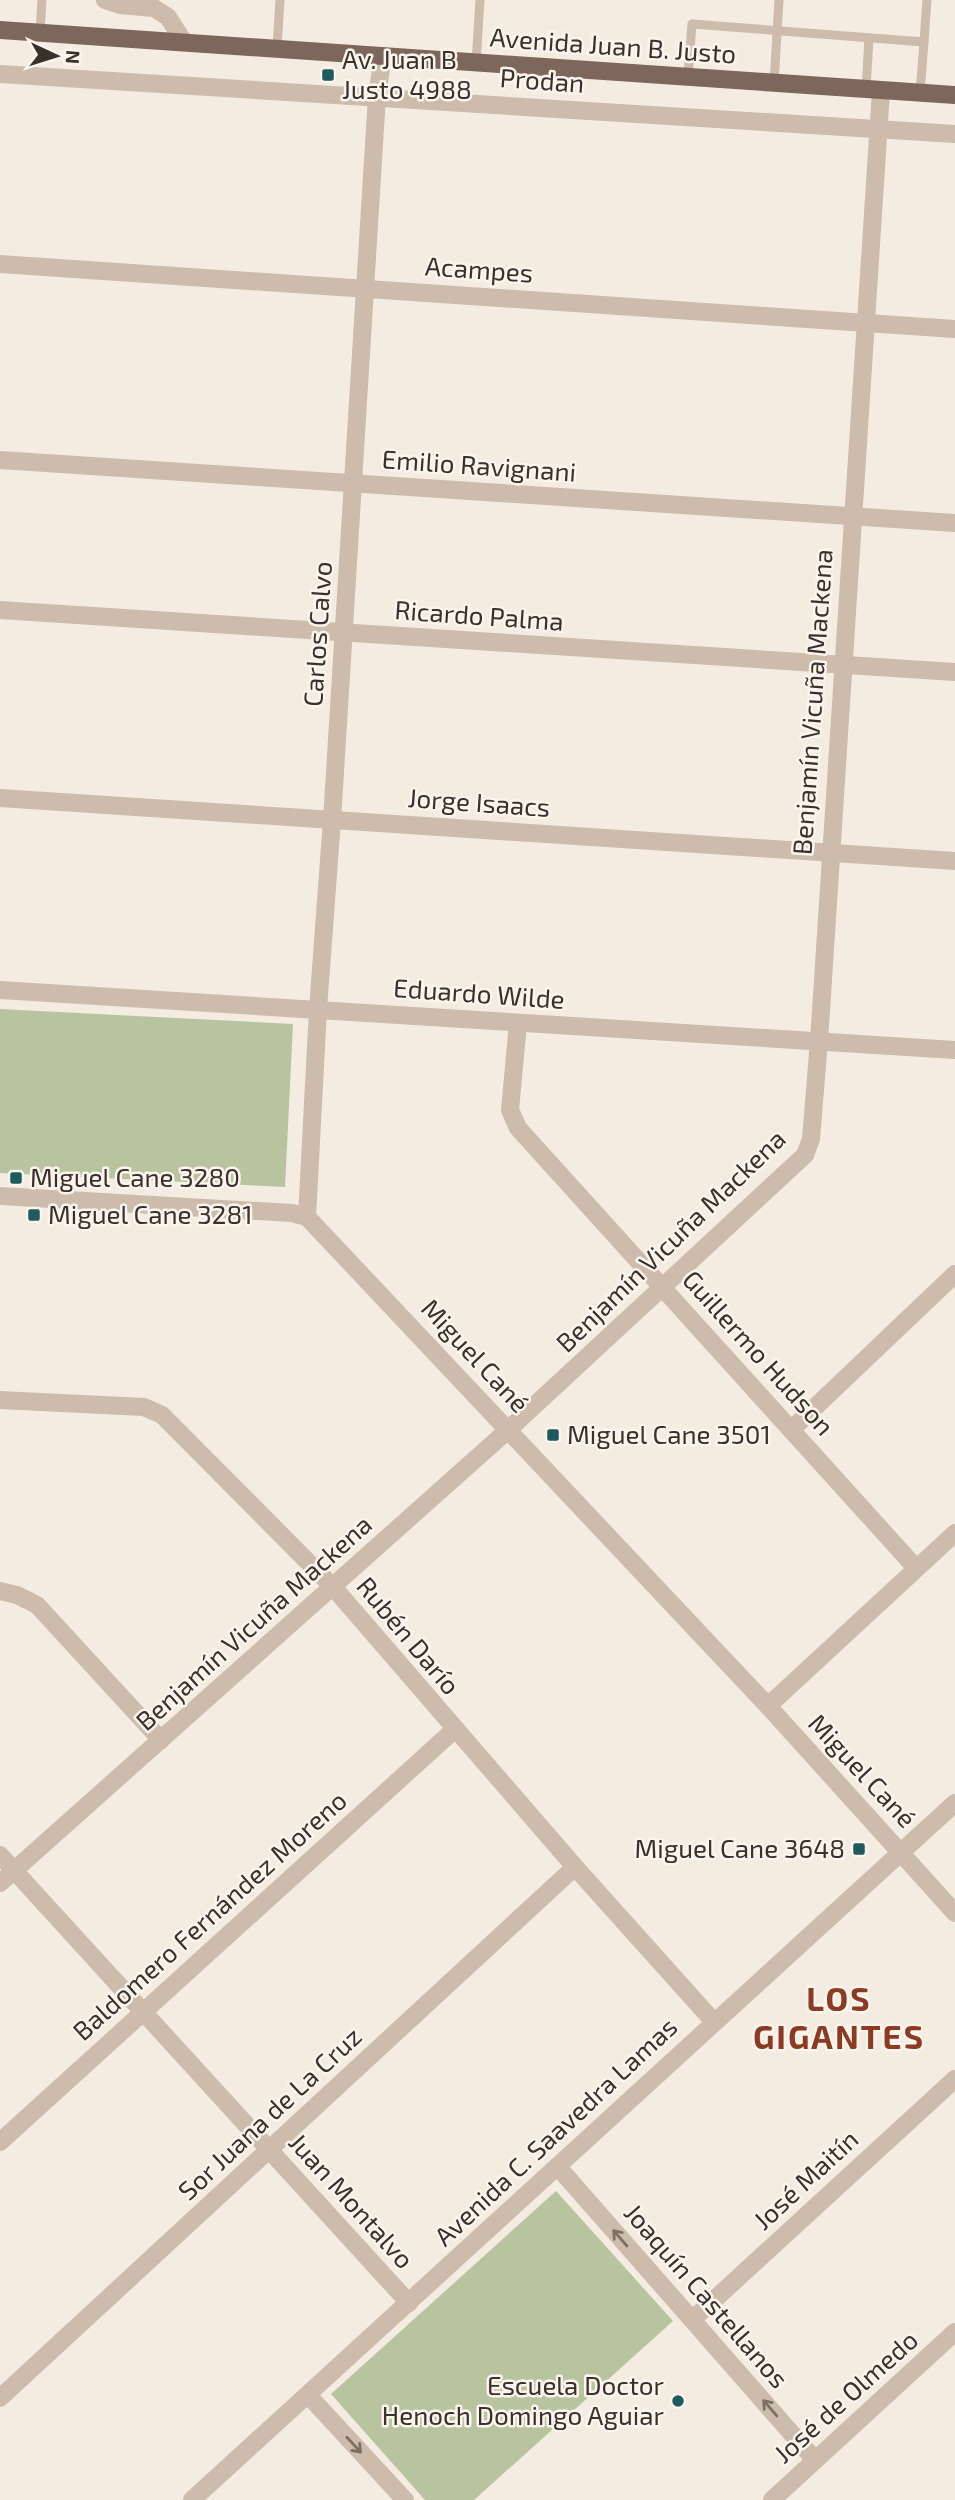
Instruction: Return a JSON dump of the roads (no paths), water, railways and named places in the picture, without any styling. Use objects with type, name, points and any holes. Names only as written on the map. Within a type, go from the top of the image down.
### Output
[{"type":"main road","name":"Avenida Juan B. Justo","points":[[0,30],[955,95]]},
{"type":"street","points":[[105,0],[120,5],[154,8],[168,17],[184,41]]},
{"type":"street","name":"Carlos Calvo","points":[[307,1217],[377,96],[383,56]]},
{"type":"street","name":"Prodan","points":[[0,74],[955,134]]},
{"type":"street","name":"Benjamín Vicuña Mackena","points":[[0,1883],[334,1588],[805,1155],[811,1139],[819,1041],[878,130],[874,90]]},
{"type":"street","name":"Acampes","points":[[0,264],[955,329]]},
{"type":"street","name":"Emilio Ravignani","points":[[0,460],[955,523]]},
{"type":"street","name":"Ricardo Palma","points":[[0,610],[955,672]]},
{"type":"street","name":"Jorge Isaacs","points":[[0,798],[955,861]]},
{"type":"street","name":"Eduardo Wilde","points":[[0,990],[955,1050]]},
{"type":"street","name":"Guillermo Hudson","points":[[518,1023],[510,1110],[517,1128],[916,1568]]},
{"type":"street","points":[[0,1196],[292,1213],[307,1217]]},
{"type":"street","name":"Miguel Cané","points":[[307,1217],[768,1706],[955,1913]]},
{"type":"street","points":[[792,1430],[955,1274]]},
{"type":"street","name":"Rubén Darío","points":[[0,1400],[144,1407],[162,1415],[334,1588],[454,1730],[714,2021]]},
{"type":"street","points":[[768,1706],[955,1533]]},
{"type":"street","points":[[0,1591],[37,1605],[161,1740]]},
{"type":"street","name":"Baldomero Fernández Moreno","points":[[0,2142],[454,1730]]},
{"type":"street","name":"Avenida C. Saavedra Lamas","points":[[192,2500],[955,1803]]},
{"type":"street","name":"Juan Montalvo","points":[[0,1855],[409,2303]]},
{"type":"street","name":"Sor Juana de La Cruz","points":[[0,2398],[575,1867]]},
{"type":"street","name":"José Maitín","points":[[692,2320],[955,2078]]},
{"type":"street","name":"Joaquín Castellanos","points":[[558,2167],[815,2460]]},
{"type":"street","name":"José de Olmedo","points":[[772,2500],[955,2332]]},
{"type":"street","points":[[308,2395],[405,2500]]},
{"type":"lane","points":[[40,32],[42,0]]},
{"type":"lane","points":[[277,48],[280,0]]},
{"type":"lane","points":[[476,62],[480,0]]},
{"type":"lane","points":[[774,83],[779,0]]},
{"type":"lane","points":[[920,93],[927,0]]},
{"type":"lane","points":[[688,77],[692,24],[924,42]]},
{"type":"lane","points":[[869,38],[874,90]]},
{"type":"place","name":"Av. Juan B Justo 4988","points":[[328,75]]},
{"type":"place","name":"Miguel Cane 3280","points":[[16,1178]]},
{"type":"place","name":"Miguel Cane 3281","points":[[34,1215]]},
{"type":"place","name":"Miguel Cane 3501","points":[[553,1435]]},
{"type":"place","name":"Miguel Cane 3648","points":[[859,1849]]},
{"type":"place","name":"Escuela Doctor Henoch Domingo Aguiar","points":[[678,2401]]},
{"type":"district","name":"LOS GIGANTES","points":[[839,2018]]}]
